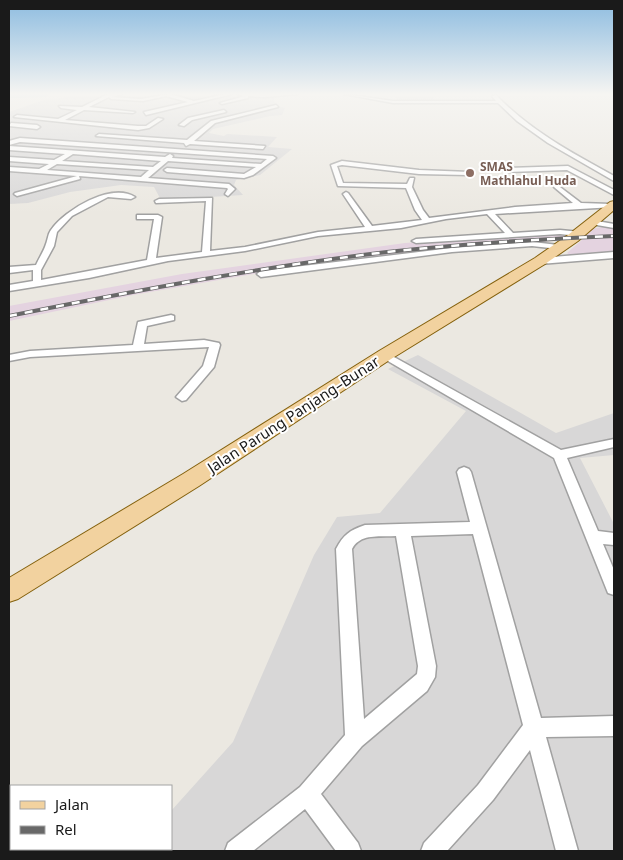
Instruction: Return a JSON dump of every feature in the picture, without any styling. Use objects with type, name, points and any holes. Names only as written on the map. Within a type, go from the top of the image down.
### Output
[{"type":"main road","name":"Jalan Parung Panjang–Bunar","points":[[9,591],[192,480],[385,355],[540,261],[594,222],[613,201]]},
{"type":"street","points":[[94,134],[91,136],[189,142],[216,141],[245,143],[264,147]]},
{"type":"street","points":[[143,179],[198,134]]},
{"type":"street","points":[[541,134],[614,179]]},
{"type":"street","points":[[39,172],[97,136]]},
{"type":"street","points":[[9,143],[20,140],[273,158],[251,174],[233,175],[167,170]]},
{"type":"street","points":[[9,148],[263,166]]},
{"type":"street","points":[[9,158],[155,169]]},
{"type":"street","points":[[409,186],[340,185],[334,166],[342,163],[419,172],[468,173]]},
{"type":"street","points":[[506,170],[568,168],[613,201]]},
{"type":"street","points":[[9,169],[143,179],[168,192],[210,199],[206,253]]},
{"type":"street","points":[[17,175],[26,170]]},
{"type":"street","points":[[409,186],[419,172]]},
{"type":"street","points":[[17,194],[87,175],[105,182]]},
{"type":"street","points":[[223,185],[233,175]]},
{"type":"street","points":[[61,183],[70,188]]},
{"type":"street","points":[[168,192],[206,184],[229,186],[232,189],[228,194]]},
{"type":"street","points":[[195,196],[206,184]]},
{"type":"street","points":[[409,186],[419,210],[427,221]]},
{"type":"street","points":[[556,186],[579,205]]},
{"type":"street","points":[[9,190],[22,191],[9,201]]},
{"type":"street","points":[[31,191],[39,196]]},
{"type":"street","points":[[346,194],[370,229]]},
{"type":"street","points":[[37,284],[39,267],[56,228],[69,214],[107,195],[130,197]]},
{"type":"street","points":[[9,288],[151,261],[245,249],[318,234],[370,229],[489,212],[613,201]]},
{"type":"street","points":[[489,212],[510,234]]},
{"type":"street","points":[[140,217],[158,217],[151,261]]},
{"type":"street","points":[[594,222],[614,226]]},
{"type":"street","points":[[416,241],[510,234],[564,232],[577,235]]},
{"type":"street","points":[[261,274],[452,250],[532,244],[559,247]]},
{"type":"street","points":[[540,261],[614,255]]},
{"type":"street","points":[[9,270],[39,267]]},
{"type":"street","points":[[138,348],[142,324],[171,318]]},
{"type":"street","points":[[9,358],[30,354],[204,342],[215,345],[208,367],[182,396]]},
{"type":"street","points":[[385,355],[559,455],[614,588]]},
{"type":"street","points":[[559,455],[614,443]]},
{"type":"street","points":[[464,472],[567,851]]},
{"type":"street","points":[[355,739],[344,549],[348,540],[356,534],[365,531],[478,528]]},
{"type":"street","points":[[236,851],[307,794],[355,739],[420,685],[426,677],[427,666],[402,530]]},
{"type":"street","points":[[593,537],[614,539]]},
{"type":"street","points":[[533,728],[614,726]]},
{"type":"street","points":[[433,851],[489,789],[515,756],[533,728]]},
{"type":"street","points":[[307,794],[350,851]]},
{"type":"shaded area","points":[[9,134],[215,134],[224,136],[229,134],[277,137],[268,147],[292,149],[260,175],[236,180],[234,185],[243,195],[161,200],[154,187],[121,185],[70,192],[28,203],[9,204]]},
{"type":"shaded area","points":[[603,227],[614,229],[614,254],[572,257],[567,253],[583,239],[491,245],[328,261],[133,295],[9,321],[9,306],[182,274],[405,243],[575,231]]},
{"type":"shaded area","points":[[418,355],[556,433],[614,413],[614,455],[580,458],[614,524],[614,851],[136,851],[172,850],[172,810],[233,742],[314,555],[337,517],[380,513],[466,411],[388,369]]},
{"type":"railway","points":[[9,316],[197,280],[339,258],[472,244],[614,236]]},
{"type":"place","name":"SMAS Mathlahul Huda","points":[[470,173]]}]
